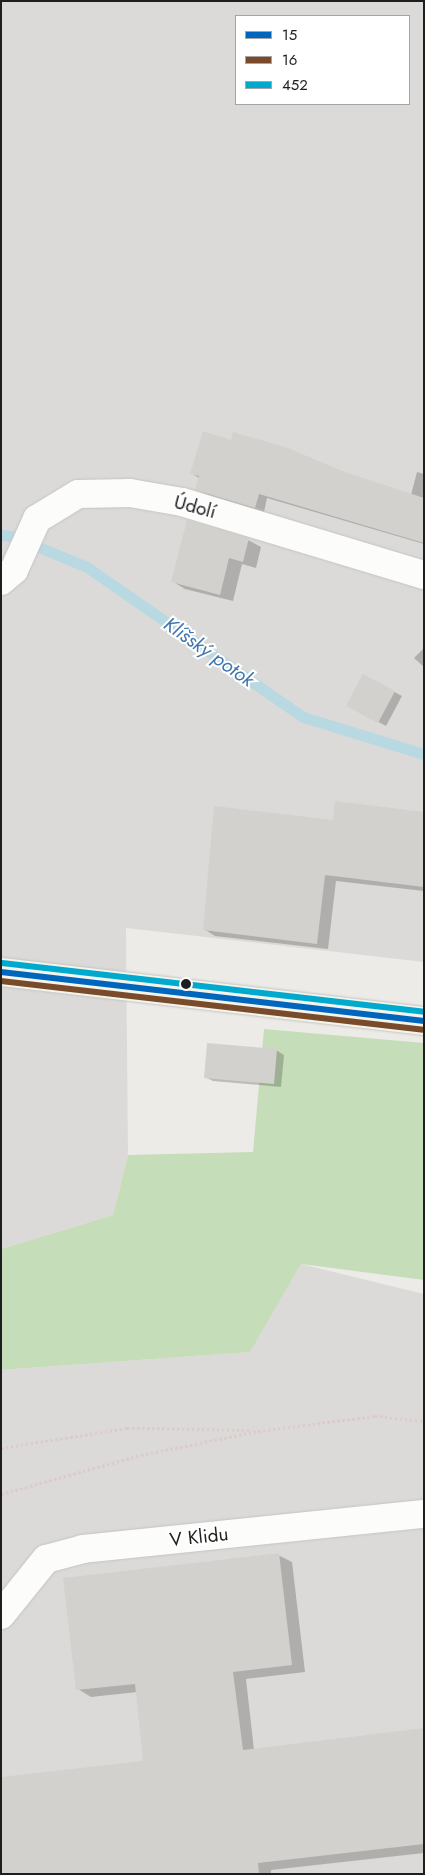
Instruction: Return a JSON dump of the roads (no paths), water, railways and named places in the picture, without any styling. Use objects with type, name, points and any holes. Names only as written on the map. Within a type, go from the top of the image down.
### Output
[{"type":"main road","points":[[1,972],[424,1020]]},
{"type":"street","name":"Údolí","points":[[8,575],[36,519],[78,494],[130,493],[182,502],[424,575]]},
{"type":"street","name":"V Klidu","points":[[1,1615],[46,1559],[83,1549],[424,1514]]},
{"type":"waterway","name":"Klíšský potok","points":[[1,535],[12,536],[87,567],[303,717],[424,754]]}]
